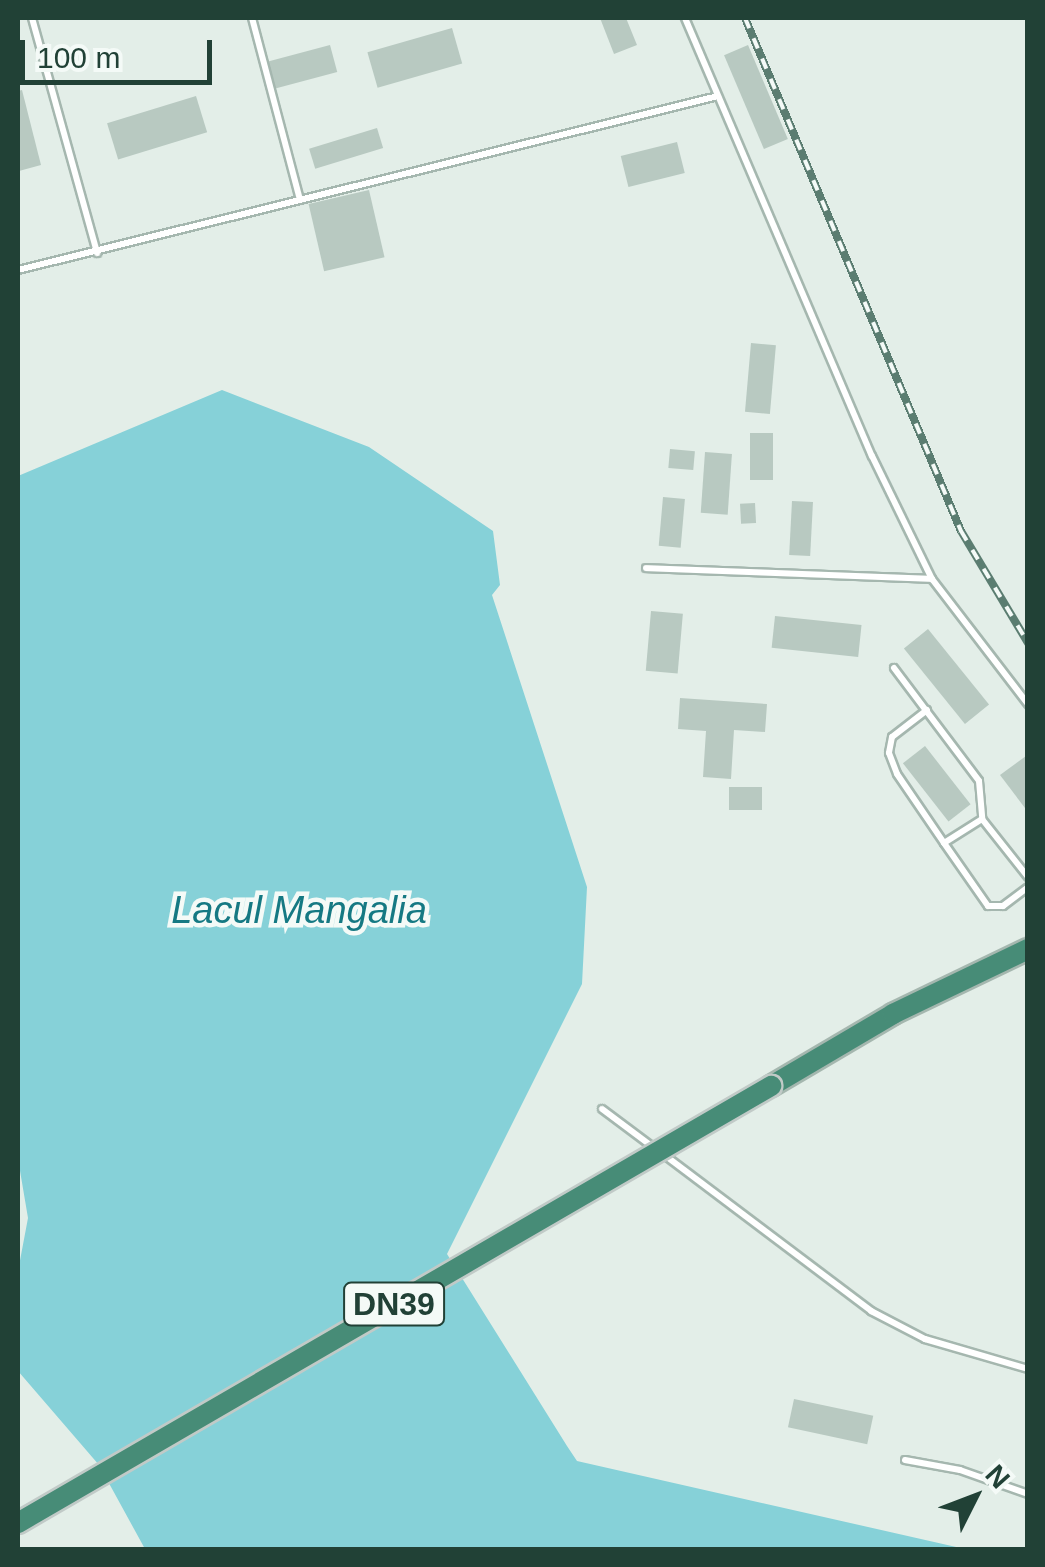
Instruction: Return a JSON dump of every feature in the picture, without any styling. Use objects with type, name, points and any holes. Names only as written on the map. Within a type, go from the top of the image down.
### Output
[{"type":"highway","name":"DN39","points":[[18,1522],[920,999],[1028,949]]},
{"type":"lane","points":[[32,18],[96,254]]},
{"type":"lane","points":[[252,18],[300,200]]},
{"type":"lane","points":[[685,18],[872,456],[932,578],[1028,704]]},
{"type":"lane","points":[[18,270],[96,254],[718,96]]},
{"type":"lane","points":[[646,568],[932,578]]},
{"type":"lane","points":[[894,668],[979,781],[982,819],[1028,877]]},
{"type":"lane","points":[[926,710],[892,736],[889,753],[988,906],[1003,906],[1028,886]]},
{"type":"lane","points":[[944,843],[982,819]]},
{"type":"lane","points":[[602,1109],[872,1311],[926,1339],[1028,1369]]},
{"type":"lane","points":[[905,1460],[960,1470],[1028,1494]]},
{"type":"water","name":"Lacul Mangalia","points":[[222,390],[369,447],[493,531],[500,585],[492,595],[587,887],[582,984],[447,1254],[567,1446],[577,1461],[965,1549],[145,1549],[99,1465],[18,1371],[18,1271],[28,1218],[18,1159],[18,476]]},
{"type":"building","points":[[600,18],[626,18],[637,45],[614,54]]},
{"type":"building","points":[[452,28],[462,64],[378,88],[367,52]]},
{"type":"building","points":[[330,45],[337,72],[274,89],[267,62]]},
{"type":"building","points":[[748,45],[788,139],[764,149],[724,55]]},
{"type":"building","points":[[22,90],[41,165],[19,171],[18,91]]},
{"type":"building","points":[[196,96],[207,132],[118,160],[107,123]]},
{"type":"building","points":[[377,128],[383,148],[315,169],[309,149]]},
{"type":"building","points":[[677,142],[685,173],[628,187],[621,156]]},
{"type":"building","points":[[369,190],[385,257],[324,271],[309,204]]},
{"type":"building","points":[[751,343],[776,345],[770,414],[745,412]]},
{"type":"building","points":[[750,433],[773,433],[773,480],[750,480]]},
{"type":"building","points":[[670,449],[695,451],[693,470],[668,468]]},
{"type":"building","points":[[705,452],[732,454],[728,515],[701,513]]},
{"type":"building","points":[[663,497],[685,499],[681,548],[659,546]]},
{"type":"building","points":[[792,501],[813,502],[810,556],[789,555]]},
{"type":"building","points":[[755,503],[756,523],[741,524],[740,504]]},
{"type":"building","points":[[651,611],[683,614],[678,674],[646,671]]},
{"type":"building","points":[[775,616],[862,625],[858,657],[772,648]]},
{"type":"building","points":[[928,629],[989,704],[965,724],[904,649]]},
{"type":"building","points":[[680,698],[767,704],[765,732],[734,730],[731,779],[703,777],[706,731],[678,729]]},
{"type":"building","points":[[925,746],[971,804],[948,822],[903,763]]},
{"type":"building","points":[[1026,756],[1028,759],[1028,812],[1000,775]]},
{"type":"building","points":[[729,787],[762,787],[762,810],[729,810]]},
{"type":"building","points":[[794,1399],[873,1416],[867,1444],[788,1427]]},
{"type":"railway","points":[[745,18],[961,531],[1028,643]]}]
